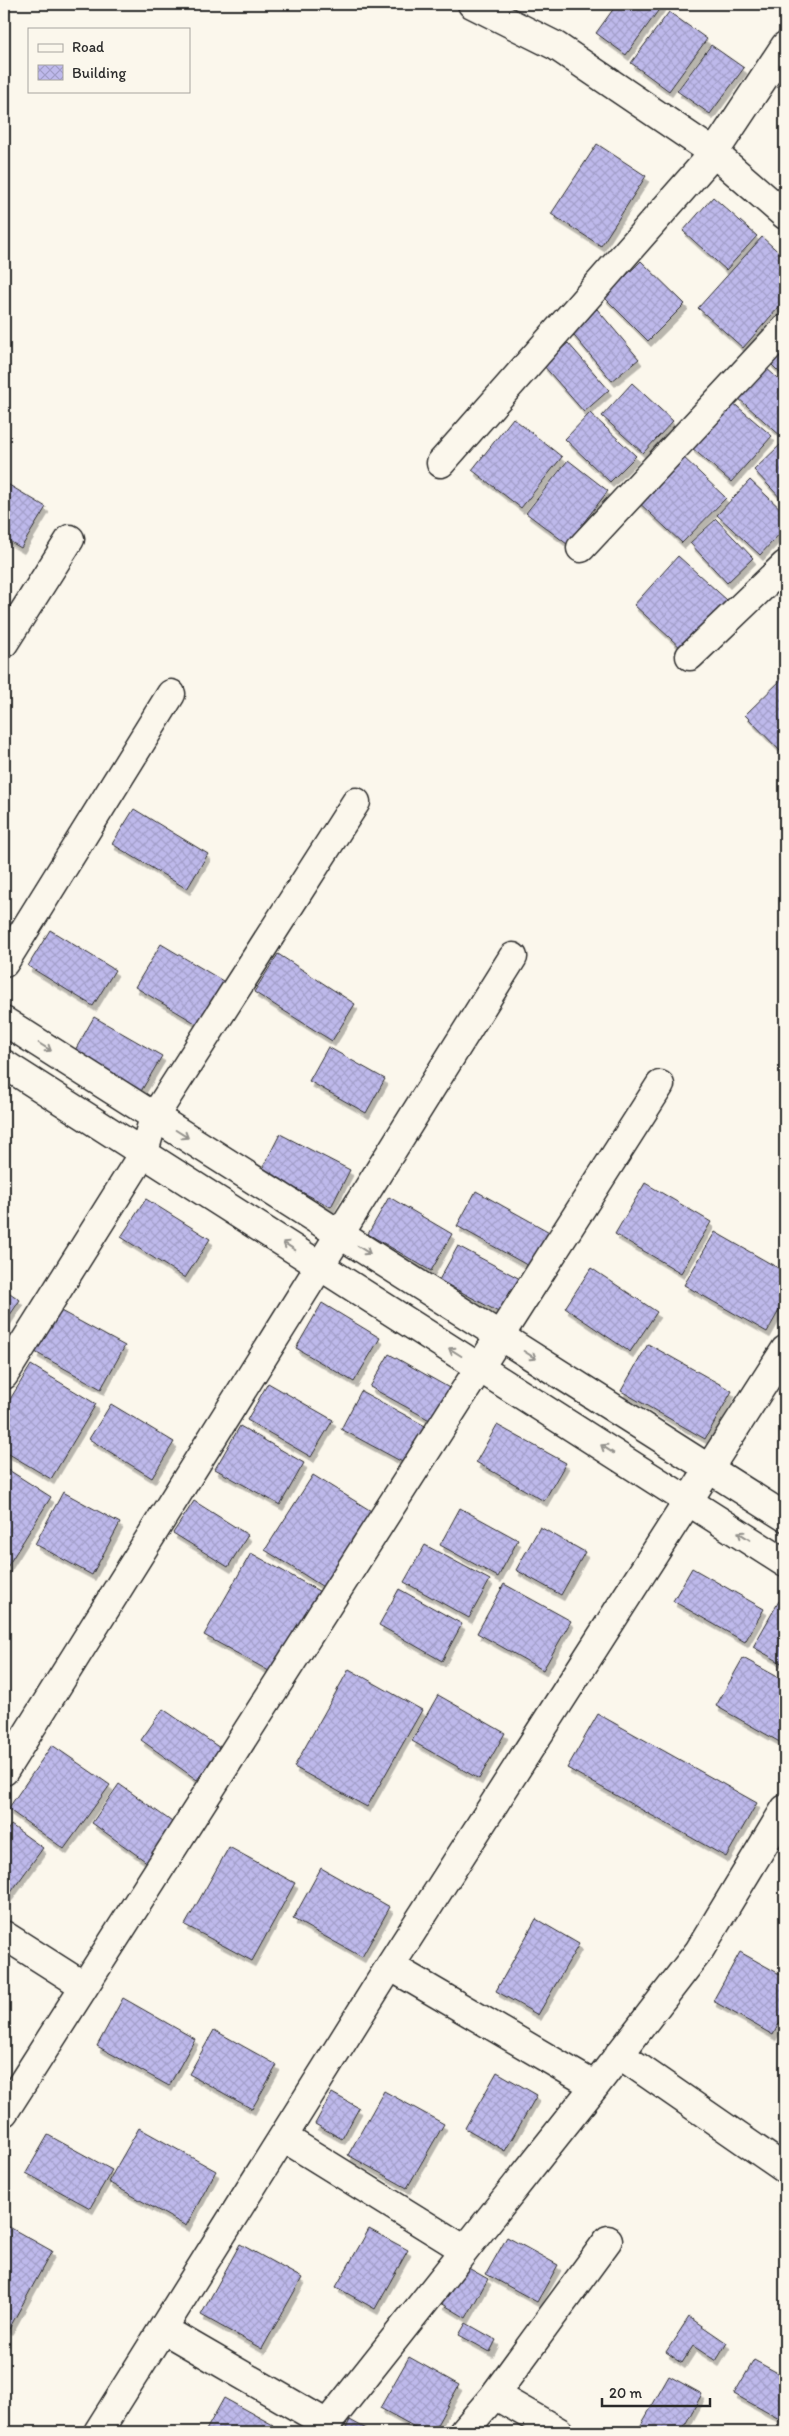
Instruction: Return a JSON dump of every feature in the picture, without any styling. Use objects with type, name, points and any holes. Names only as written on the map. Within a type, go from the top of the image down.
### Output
[{"type":"street","points":[[472,4],[556,46],[714,153],[785,216]]},
{"type":"street","points":[[441,463],[714,153],[785,46]]},
{"type":"street","points":[[581,548],[785,329]]},
{"type":"street","points":[[4,643],[70,539]]},
{"type":"street","points":[[690,656],[785,565]]},
{"type":"street","points":[[4,963],[171,694]]},
{"type":"street","points":[[4,1374],[144,1152],[154,1117],[356,802]]},
{"type":"street","points":[[4,1771],[513,956]]},
{"type":"street","points":[[4,1021],[785,1517]]},
{"type":"street","points":[[4,1064],[785,1563]]},
{"type":"street","points":[[4,2112],[660,1085]]},
{"type":"street","points":[[98,2432],[390,1966],[785,1350]]},
{"type":"street","points":[[162,2329],[327,2424],[595,2086],[699,1951],[785,1809]]},
{"type":"street","points":[[4,1935],[84,1986]]},
{"type":"street","points":[[390,1966],[595,2086]]},
{"type":"street","points":[[619,2054],[785,2169]]},
{"type":"street","points":[[283,2137],[465,2250]]},
{"type":"street","points":[[464,2432],[493,2397],[608,2240]]},
{"type":"street","points":[[493,2397],[500,2398],[559,2432]]},
{"type":"building","points":[[617,4],[663,4],[626,55],[596,33]]},
{"type":"building","points":[[669,12],[707,39],[669,91],[631,63]]},
{"type":"building","points":[[711,45],[744,68],[710,114],[677,91]]},
{"type":"building","points":[[597,144],[646,176],[601,246],[551,214]]},
{"type":"building","points":[[713,197],[757,236],[726,270],[683,231]]},
{"type":"building","points":[[762,237],[785,258],[785,300],[743,348],[698,308]]},
{"type":"building","points":[[641,261],[685,304],[648,341],[604,297]]},
{"type":"building","points":[[597,309],[639,359],[612,381],[570,331]]},
{"type":"building","points":[[568,343],[609,390],[584,412],[543,365]]},
{"type":"building","points":[[785,345],[785,378],[769,362]]},
{"type":"building","points":[[765,367],[785,385],[785,434],[782,437],[738,398]]},
{"type":"building","points":[[632,383],[673,421],[643,453],[602,416]]},
{"type":"building","points":[[731,401],[772,436],[731,482],[691,447]]},
{"type":"building","points":[[590,413],[636,456],[610,482],[565,439]]},
{"type":"building","points":[[513,418],[562,457],[521,508],[472,470]]},
{"type":"building","points":[[782,443],[785,446],[785,503],[754,470]]},
{"type":"building","points":[[679,453],[726,498],[682,543],[635,499]]},
{"type":"building","points":[[568,460],[608,491],[567,544],[526,513]]},
{"type":"building","points":[[750,480],[785,513],[785,528],[760,555],[717,515]]},
{"type":"building","points":[[4,482],[46,507],[21,548],[4,538]]},
{"type":"building","points":[[716,519],[753,558],[727,583],[690,543]]},
{"type":"building","points":[[678,556],[727,600],[682,649],[634,605]]},
{"type":"building","points":[[785,676],[785,756],[745,715]]},
{"type":"building","points":[[134,809],[208,854],[187,889],[112,844]]},
{"type":"building","points":[[50,930],[115,970],[93,1006],[28,966]]},
{"type":"building","points":[[161,944],[228,984],[202,1027],[135,987]]},
{"type":"building","points":[[278,954],[355,1004],[332,1041],[254,992]]},
{"type":"building","points":[[94,1017],[162,1056],[137,1098],[70,1059]]},
{"type":"building","points":[[328,1047],[385,1079],[366,1113],[309,1081]]},
{"type":"building","points":[[280,1134],[350,1170],[331,1207],[261,1171]]},
{"type":"building","points":[[645,1183],[711,1222],[681,1273],[615,1234]]},
{"type":"building","points":[[476,1191],[553,1234],[534,1269],[457,1226]]},
{"type":"building","points":[[389,1197],[452,1234],[431,1271],[368,1234]]},
{"type":"building","points":[[146,1199],[210,1239],[185,1278],[121,1237]]},
{"type":"building","points":[[715,1232],[785,1272],[785,1300],[767,1332],[684,1285]]},
{"type":"building","points":[[458,1246],[522,1280],[504,1315],[439,1280]]},
{"type":"building","points":[[591,1268],[657,1312],[630,1352],[565,1308]]},
{"type":"building","points":[[4,1289],[20,1300],[4,1324]]},
{"type":"building","points":[[322,1303],[380,1338],[354,1382],[296,1348]]},
{"type":"building","points":[[59,1310],[125,1346],[101,1389],[35,1352]]},
{"type":"building","points":[[648,1344],[732,1391],[705,1439],[621,1391]]},
{"type":"building","points":[[389,1354],[453,1390],[435,1423],[370,1387]]},
{"type":"building","points":[[31,1365],[96,1404],[51,1479],[4,1451],[4,1409]]},
{"type":"building","points":[[268,1383],[333,1420],[311,1457],[247,1420]]},
{"type":"building","points":[[361,1391],[427,1427],[406,1464],[341,1429]]},
{"type":"building","points":[[111,1404],[174,1442],[152,1478],[89,1439]]},
{"type":"building","points":[[497,1425],[566,1463],[544,1501],[476,1462]]},
{"type":"building","points":[[240,1426],[304,1463],[280,1505],[215,1469]]},
{"type":"building","points":[[4,1467],[51,1497],[4,1572]]},
{"type":"building","points":[[313,1475],[376,1514],[328,1590],[265,1550]]},
{"type":"building","points":[[63,1492],[120,1523],[92,1575],[35,1544]]},
{"type":"building","points":[[194,1501],[248,1535],[228,1567],[173,1533]]},
{"type":"building","points":[[460,1508],[518,1540],[498,1577],[440,1545]]},
{"type":"building","points":[[540,1527],[585,1552],[561,1595],[516,1570]]},
{"type":"building","points":[[425,1545],[490,1580],[469,1618],[404,1582]]},
{"type":"building","points":[[251,1553],[324,1594],[278,1676],[204,1635]]},
{"type":"building","points":[[692,1568],[764,1609],[745,1642],[673,1601]]},
{"type":"building","points":[[504,1584],[571,1621],[543,1670],[477,1633]]},
{"type":"building","points":[[399,1589],[462,1624],[442,1661],[379,1625]]},
{"type":"building","points":[[779,1601],[785,1604],[785,1665],[753,1647]]},
{"type":"building","points":[[743,1658],[785,1681],[785,1745],[716,1706]]},
{"type":"building","points":[[349,1669],[422,1710],[367,1807],[294,1767]]},
{"type":"building","points":[[438,1695],[505,1733],[479,1779],[412,1741]]},
{"type":"building","points":[[163,1709],[220,1748],[197,1780],[141,1740]]},
{"type":"building","points":[[598,1714],[757,1803],[726,1857],[567,1768]]},
{"type":"building","points":[[52,1745],[110,1785],[64,1849],[8,1809]]},
{"type":"building","points":[[119,1784],[182,1829],[155,1868],[92,1823]]},
{"type":"building","points":[[11,1825],[43,1848],[4,1902],[4,1835]]},
{"type":"building","points":[[229,1847],[295,1883],[252,1961],[185,1925]]},
{"type":"building","points":[[321,1868],[390,1907],[362,1957],[293,1919]]},
{"type":"building","points":[[536,1919],[579,1944],[538,2015],[496,1991]]},
{"type":"building","points":[[740,1952],[785,1977],[785,2012],[773,2035],[713,2001]]},
{"type":"building","points":[[123,1998],[195,2039],[169,2086],[97,2046]]},
{"type":"building","points":[[214,2030],[277,2065],[252,2109],[189,2074]]},
{"type":"building","points":[[497,2072],[537,2095],[505,2151],[465,2128]]},
{"type":"building","points":[[384,2091],[444,2124],[407,2188],[348,2155]]},
{"type":"building","points":[[332,2093],[359,2108],[342,2139],[315,2124]]},
{"type":"building","points":[[139,2128],[216,2171],[186,2226],[108,2182]]},
{"type":"building","points":[[48,2135],[112,2170],[90,2208],[26,2173]]},
{"type":"building","points":[[4,2224],[52,2251],[9,2329],[4,2326]]},
{"type":"building","points":[[369,2229],[408,2250],[375,2309],[336,2287]]},
{"type":"building","points":[[507,2237],[558,2265],[537,2302],[486,2274]]},
{"type":"building","points":[[240,2244],[302,2278],[262,2349],[201,2315]]},
{"type":"building","points":[[463,2265],[488,2279],[466,2318],[441,2303]]},
{"type":"building","points":[[689,2317],[727,2343],[716,2361],[693,2346],[682,2363],[666,2352]]},
{"type":"building","points":[[466,2323],[496,2340],[490,2352],[459,2335]]},
{"type":"building","points":[[409,2357],[459,2385],[433,2432],[424,2432],[380,2408]]},
{"type":"building","points":[[754,2360],[785,2377],[785,2412],[781,2420],[734,2394]]},
{"type":"building","points":[[669,2376],[702,2394],[681,2432],[637,2432]]},
{"type":"building","points":[[224,2398],[273,2425],[269,2432],[205,2432]]},
{"type":"building","points":[[350,2420],[372,2432],[344,2432]]}]
